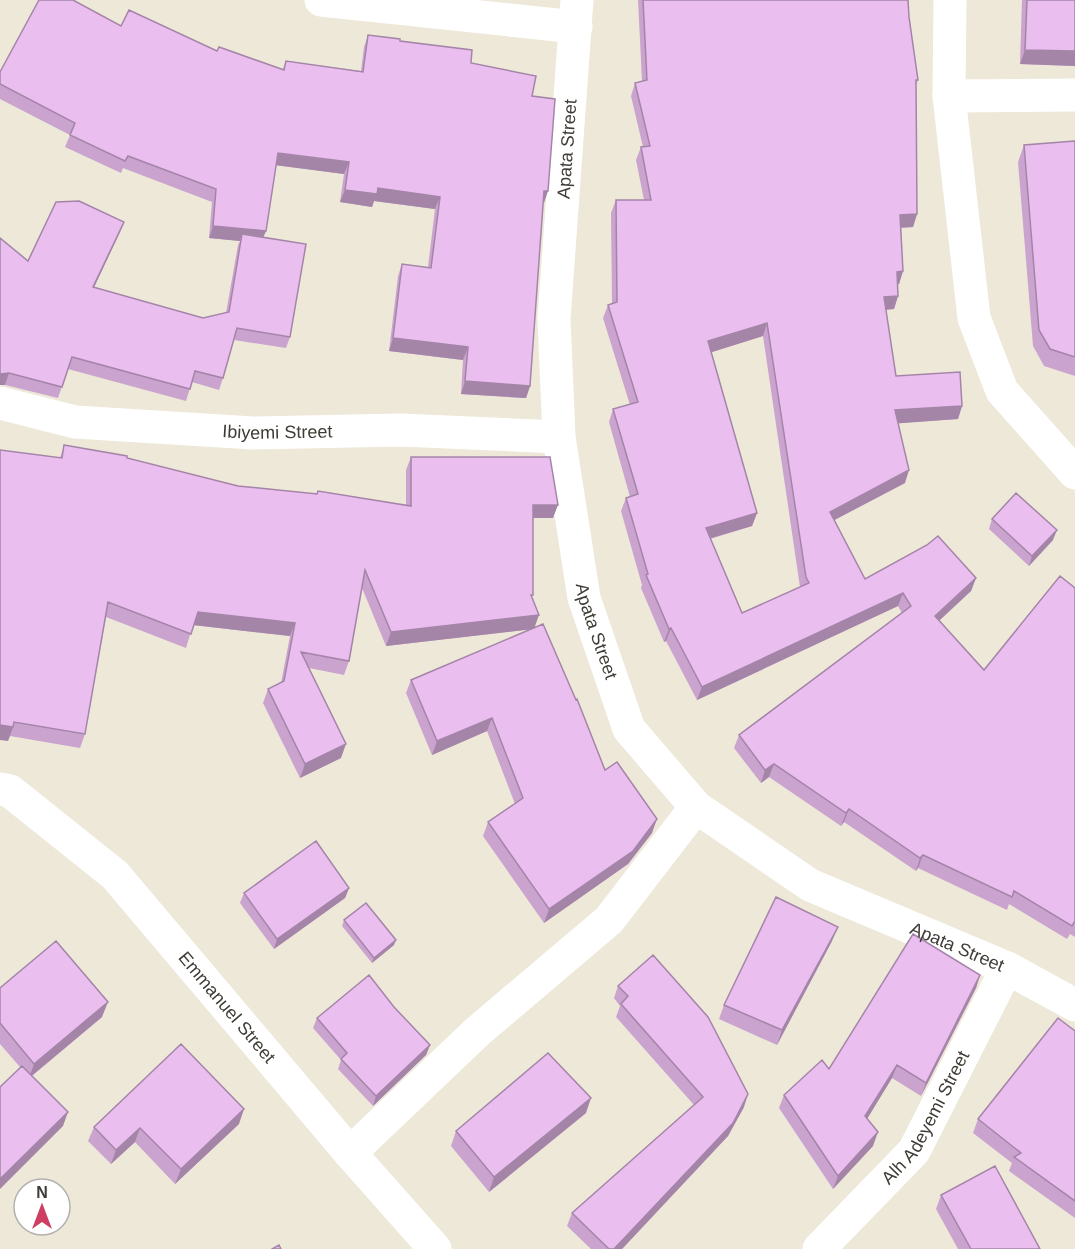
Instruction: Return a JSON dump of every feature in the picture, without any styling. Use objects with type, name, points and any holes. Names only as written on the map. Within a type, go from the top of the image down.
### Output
[{"type":"street","points":[[321,0],[577,14]]},
{"type":"street","points":[[951,0],[949,96],[974,318],[1002,391],[1075,473]]},
{"type":"street","name":"Apata Street","points":[[577,14],[554,319],[559,437],[584,598],[629,729],[696,807],[810,885],[1007,968],[1075,1005]]},
{"type":"street","points":[[949,96],[1075,94]]},
{"type":"street","name":"Ibiyemi Street","points":[[0,403],[75,422],[241,432],[401,430],[559,437]]},
{"type":"street","name":"Emmanuel Street","points":[[0,789],[10,791],[115,875],[350,1153],[435,1249]]},
{"type":"street","points":[[350,1153],[477,1032],[609,920],[696,807]]},
{"type":"street","name":"Alh Adeyemi Street","points":[[819,1249],[914,1151],[1007,968]]},
{"type":"building","points":[[39,0],[73,0],[121,26],[129,10],[217,51],[219,47],[284,70],[286,61],[363,72],[368,35],[472,50],[471,63],[536,76],[532,96],[555,99],[548,191],[544,191],[530,386],[465,381],[468,347],[393,338],[402,264],[431,268],[440,197],[378,188],[377,194],[345,190],[349,162],[278,153],[266,231],[213,226],[216,189],[128,156],[125,161],[70,135],[75,123],[0,84],[0,72]]},
{"type":"building","points":[[643,0],[908,0],[918,80],[916,80],[917,214],[900,215],[903,271],[897,272],[898,296],[884,297],[896,376],[960,372],[962,406],[895,410],[909,470],[830,512],[865,579],[927,545],[938,536],[976,578],[935,616],[984,670],[1060,576],[1075,588],[1075,921],[1072,926],[1014,891],[1012,897],[923,855],[920,858],[849,809],[846,813],[774,764],[765,770],[739,735],[911,606],[903,593],[702,687],[671,628],[669,629],[646,575],[648,574],[626,498],[638,494],[613,409],[638,402],[608,305],[617,302],[616,200],[651,200],[641,147],[650,146],[635,83],[647,80]],"holes":[[[767,323],[806,577],[809,583],[742,613],[706,528],[757,513],[708,341]]]},
{"type":"building","points":[[1027,0],[1075,0],[1075,51],[1025,50]]},
{"type":"building","points":[[1075,141],[1075,357],[1050,349],[1039,330],[1024,145]]},
{"type":"building","points":[[79,201],[124,222],[93,287],[203,318],[229,312],[242,234],[306,244],[290,337],[237,328],[223,378],[195,371],[190,389],[72,357],[62,387],[9,373],[0,374],[0,238],[28,261],[56,202]]},
{"type":"building","points":[[64,445],[127,456],[127,458],[238,486],[317,494],[318,491],[411,506],[411,457],[550,457],[558,505],[533,505],[533,595],[531,595],[539,615],[391,632],[365,570],[349,661],[301,652],[346,744],[305,764],[268,689],[284,681],[295,623],[198,612],[191,634],[108,602],[85,734],[14,722],[13,727],[0,725],[0,450],[62,458]]},
{"type":"building","points":[[1016,493],[1057,530],[1032,556],[992,519]]},
{"type":"building","points":[[543,624],[577,699],[605,770],[617,762],[657,819],[633,851],[549,909],[488,822],[523,798],[492,718],[437,741],[411,680]]},
{"type":"building","points":[[316,841],[349,888],[277,939],[244,893]]},
{"type":"building","points":[[776,897],[838,927],[782,1030],[724,1005]]},
{"type":"building","points":[[366,903],[396,940],[374,958],[344,920]]},
{"type":"building","points":[[913,934],[980,975],[926,1083],[897,1065],[865,1116],[878,1132],[838,1176],[784,1095],[822,1060],[829,1069]]},
{"type":"building","points":[[56,941],[108,1002],[34,1064],[0,1023],[0,988]]},
{"type":"building","points":[[653,955],[708,1017],[748,1094],[733,1123],[614,1249],[609,1249],[572,1213],[703,1097],[621,1004],[628,996],[618,986]]},
{"type":"building","points":[[369,975],[394,1007],[430,1045],[376,1096],[341,1059],[347,1053],[317,1018]]},
{"type":"building","points":[[1058,1018],[1075,1031],[1075,1201],[1014,1157],[1021,1153],[978,1119]]},
{"type":"building","points":[[181,1044],[244,1109],[181,1169],[140,1128],[116,1150],[94,1127]]},
{"type":"building","points":[[548,1053],[591,1098],[494,1177],[456,1131]]},
{"type":"building","points":[[22,1066],[68,1112],[0,1179],[0,1087]]},
{"type":"building","points":[[995,1166],[1040,1249],[971,1249],[941,1195]]}]
